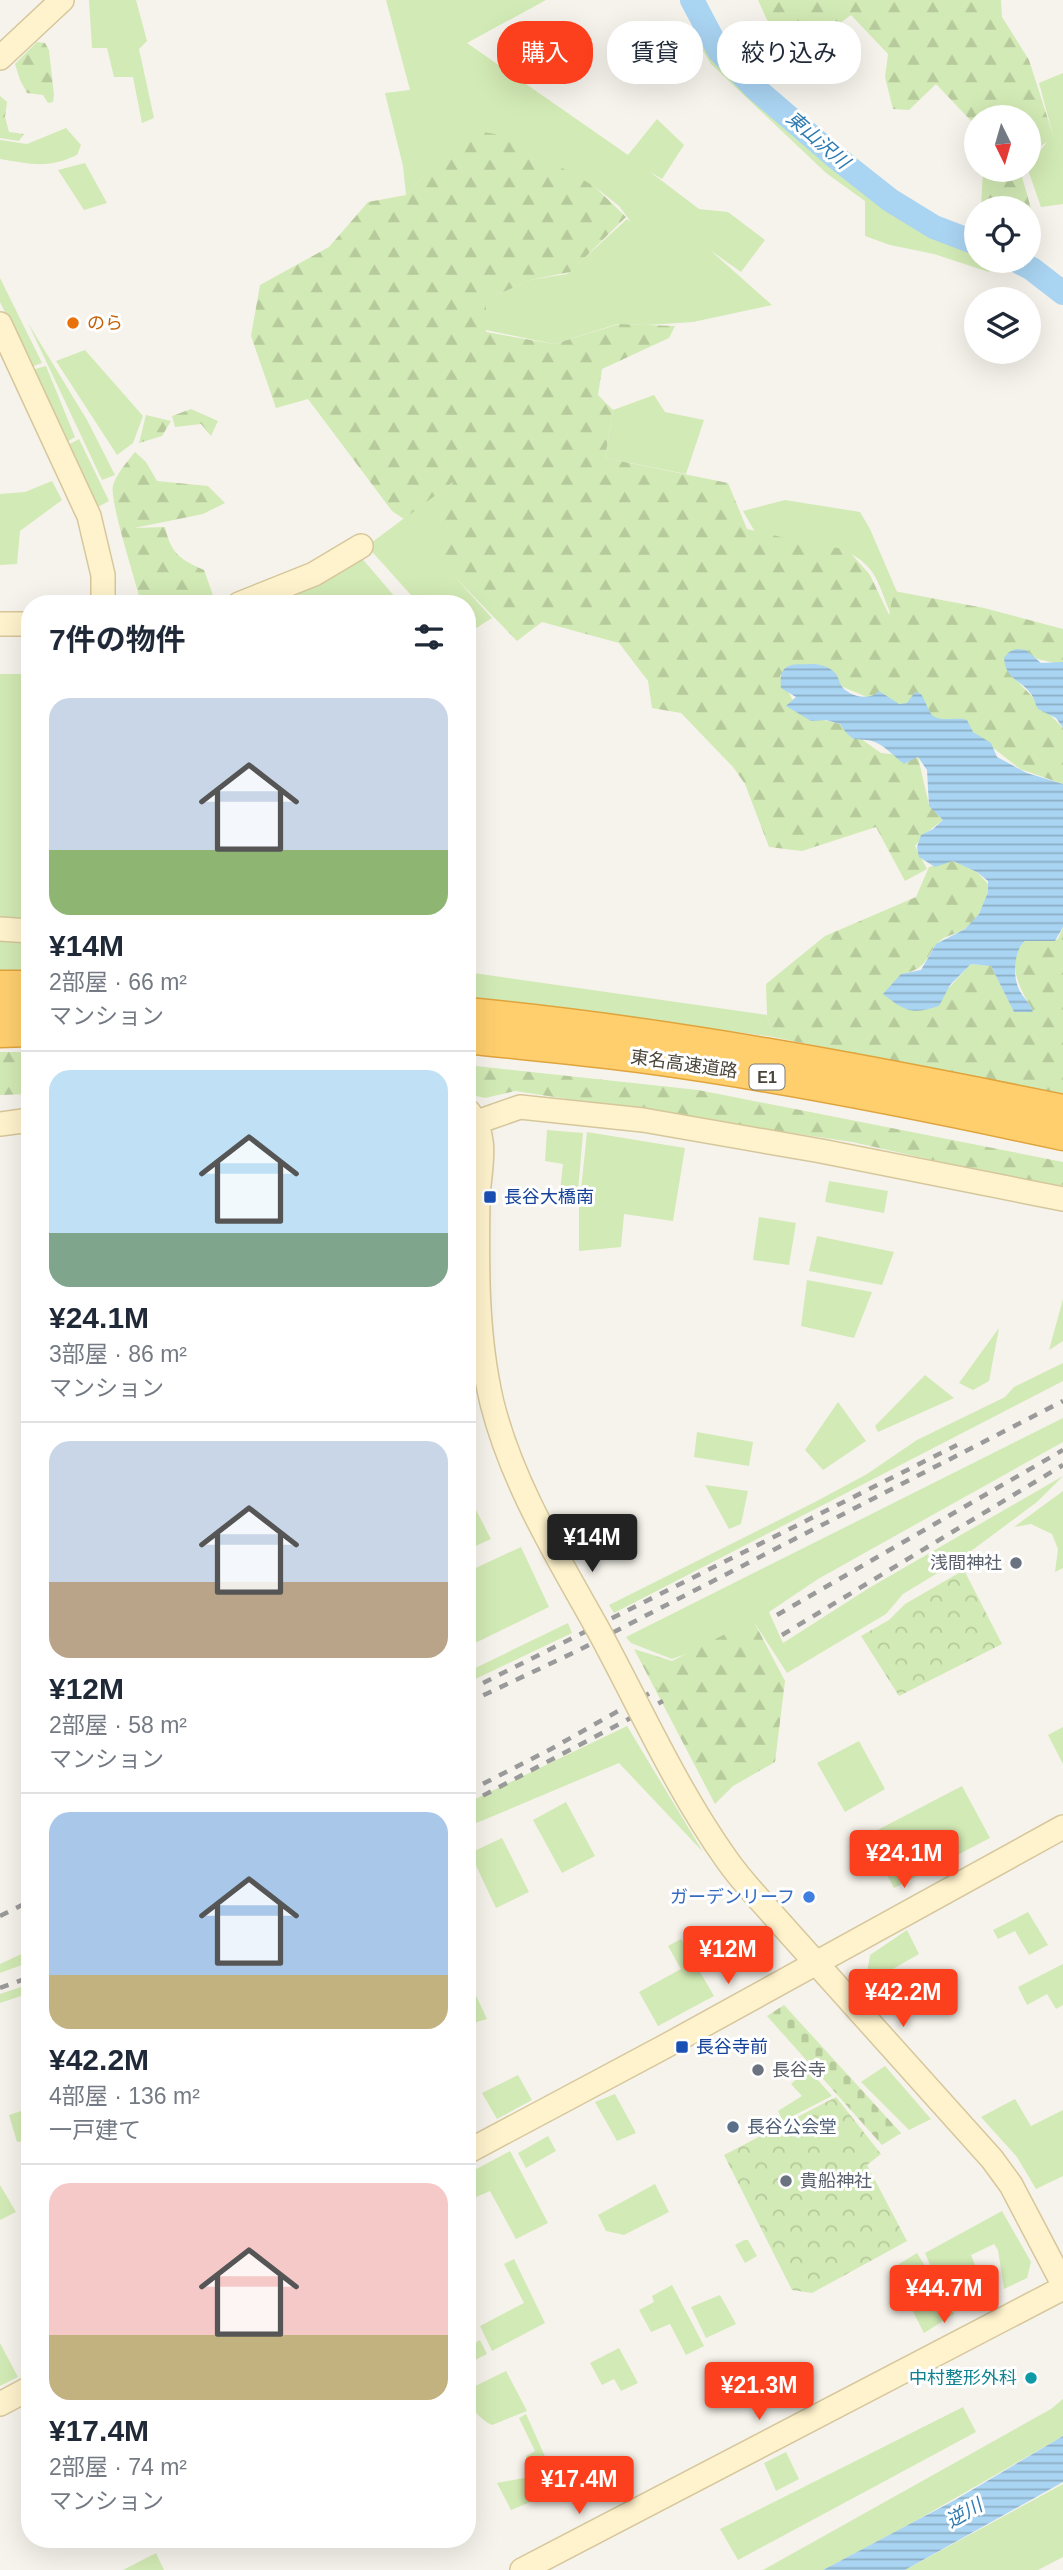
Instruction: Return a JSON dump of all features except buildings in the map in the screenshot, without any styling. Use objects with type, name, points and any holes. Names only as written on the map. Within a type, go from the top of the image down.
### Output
[{"type":"highway","points":[[0,986],[21,986]]},
{"type":"highway","points":[[0,1008],[21,1009]]},
{"type":"highway","name":"東名高速道路","points":[[476,1014],[642,1034],[904,1077],[1063,1110]]},
{"type":"highway","points":[[0,1032],[21,1031]]},
{"type":"highway","name":"東名高速道路","points":[[476,1039],[646,1058],[771,1077],[897,1099],[1063,1135]]},
{"type":"street","points":[[0,58],[62,0]]},
{"type":"street","points":[[0,324],[89,516],[103,575],[103,595]]},
{"type":"street","points":[[261,595],[313,574],[361,546]]},
{"type":"street","points":[[0,624],[21,624]]},
{"type":"street","points":[[0,929],[21,930]]},
{"type":"street","points":[[476,1116],[520,1107],[643,1120],[821,1151],[1063,1199]]},
{"type":"street","points":[[0,1124],[21,1120]]},
{"type":"street","points":[[476,1125],[482,1138],[478,1196],[478,1300],[484,1358],[492,1403],[521,1490],[666,1759],[727,1861],[992,2159],[1012,2185],[1063,2286],[522,2570]]},
{"type":"street","points":[[476,2147],[1063,1827]]},
{"type":"street","points":[[0,2404],[21,2393]]},
{"type":"green space","points":[[89,0],[136,0],[147,41],[139,49],[154,118],[142,123],[133,77],[114,77],[107,48],[92,48]]},
{"type":"green space","points":[[386,0],[546,0],[507,21],[497,21],[497,27],[467,43],[497,64],[497,84],[526,84],[628,155],[657,119],[684,145],[662,179],[649,171],[699,209],[728,212],[765,240],[741,272],[710,250],[772,305],[693,322],[617,324],[554,344],[486,330],[485,300],[530,280],[567,274],[627,219],[631,222],[619,206],[594,186],[466,132],[406,195],[403,166],[385,93],[410,90]]},
{"type":"green space","points":[[682,0],[701,0],[717,34],[717,70],[703,51],[703,21],[691,21]]},
{"type":"green space","points":[[758,0],[1001,0],[1002,17],[1029,60],[1054,138],[1041,146],[1041,105],[964,105],[964,113],[936,84],[909,110],[893,109],[885,77],[888,54],[861,26],[861,21],[857,21],[851,15],[843,21],[767,20]]},
{"type":"green space","points":[[37,42],[45,43],[49,50],[53,102],[48,103],[43,95],[27,93],[15,64]]},
{"type":"green space","points":[[1063,73],[1063,204],[1041,207],[1041,196],[1037,196],[1032,182],[1041,182],[1041,150],[1053,135],[1039,83]]},
{"type":"green space","points":[[732,84],[765,84],[904,204],[964,230],[964,264],[865,236],[865,201],[826,173]]},
{"type":"green space","points":[[0,96],[7,102],[5,117],[9,132],[24,134],[19,141],[0,138]]},
{"type":"green space","points":[[66,128],[81,145],[77,155],[48,164],[0,159],[0,140],[27,144]]},
{"type":"green space","points":[[468,129],[505,136],[594,186],[626,217],[570,272],[530,280],[486,300],[486,332],[554,344],[619,324],[675,326],[669,338],[602,369],[598,395],[613,410],[605,458],[728,483],[747,529],[819,546],[847,549],[870,575],[889,615],[894,591],[984,608],[1063,629],[1063,665],[1009,652],[1010,674],[1063,728],[1063,784],[1020,769],[973,732],[867,697],[790,665],[780,676],[800,714],[840,724],[881,753],[918,757],[929,805],[943,820],[915,846],[927,869],[905,881],[876,827],[802,851],[769,847],[745,784],[733,767],[681,713],[652,708],[648,681],[619,643],[542,622],[517,641],[476,599],[476,595],[472,595],[455,577],[438,554],[440,523],[453,482],[404,519],[392,511],[308,399],[276,408],[251,336],[260,285],[329,247],[368,202],[406,195]]},
{"type":"green space","points":[[85,163],[107,203],[84,210],[58,170]]},
{"type":"green space","points":[[982,182],[1023,182],[1027,196],[982,196]]},
{"type":"green space","points":[[0,278],[42,363],[31,367],[0,302]]},
{"type":"green space","points":[[28,323],[87,420],[115,475],[102,480]]},
{"type":"green space","points":[[85,350],[143,416],[133,443],[117,455],[56,361]]},
{"type":"green space","points":[[46,366],[75,437],[67,442],[32,370]]},
{"type":"green space","points":[[654,395],[665,412],[704,420],[686,474],[605,458],[613,410]]},
{"type":"green space","points":[[191,409],[218,421],[211,436],[201,424],[175,427],[172,416]]},
{"type":"green space","points":[[146,415],[171,421],[162,436],[139,443]]},
{"type":"green space","points":[[79,439],[109,501],[98,507],[68,445]]},
{"type":"green space","points":[[135,452],[146,462],[157,481],[208,486],[225,503],[203,514],[134,528],[165,527],[177,554],[204,570],[213,595],[139,595],[113,494],[113,485]]},
{"type":"green space","points":[[52,481],[62,500],[20,531],[17,564],[0,565],[0,494],[25,492]]},
{"type":"green space","points":[[454,481],[440,523],[455,577],[471,595],[411,595],[367,546]]},
{"type":"green space","points":[[785,500],[860,512],[897,592],[890,612],[873,573],[847,552],[821,547],[767,553],[743,511]]},
{"type":"green space","points":[[360,556],[393,595],[273,595]]},
{"type":"green space","points":[[476,600],[492,618],[476,628]]},
{"type":"green space","points":[[0,674],[21,674],[21,918],[0,917]]},
{"type":"green space","points":[[953,861],[975,870],[990,886],[983,906],[967,927],[941,940],[922,965],[901,974],[929,1009],[971,964],[991,966],[1014,1012],[1032,1009],[1016,975],[1019,948],[1025,941],[1058,939],[1063,927],[1063,1096],[773,1037],[767,1015],[766,984],[825,936],[916,897],[929,867]]},
{"type":"green space","points":[[0,934],[21,935],[21,972],[0,971]]},
{"type":"green space","points":[[476,973],[767,1015],[773,1037],[572,1010],[476,1002]]},
{"type":"green space","points":[[0,1052],[21,1052],[21,1094],[0,1095]]},
{"type":"green space","points":[[476,1066],[698,1090],[1063,1162],[1063,1189],[852,1142],[515,1091],[485,1098],[476,1096]]},
{"type":"green space","points":[[547,1130],[583,1133],[577,1202],[559,1200],[563,1164],[545,1161]]},
{"type":"green space","points":[[587,1132],[685,1148],[673,1221],[624,1214],[621,1247],[579,1251],[579,1209]]},
{"type":"green space","points":[[829,1181],[888,1191],[884,1213],[825,1202]]},
{"type":"green space","points":[[759,1217],[796,1223],[789,1265],[753,1260]]},
{"type":"green space","points":[[817,1236],[894,1252],[882,1285],[809,1271]]},
{"type":"green space","points":[[807,1280],[872,1292],[854,1338],[801,1326]]},
{"type":"green space","points":[[1063,1299],[1063,1341],[1049,1350]]},
{"type":"green space","points":[[999,1328],[989,1381],[973,1390],[959,1383]]},
{"type":"green space","points":[[1063,1363],[1063,1381],[614,1613],[609,1605],[815,1502],[867,1474],[917,1440],[1005,1397],[1014,1387]]},
{"type":"green space","points":[[925,1375],[954,1398],[878,1432],[875,1426]]},
{"type":"green space","points":[[838,1402],[866,1441],[823,1470],[805,1450]]},
{"type":"green space","points":[[1063,1418],[1063,1442],[818,1579],[769,1612],[783,1643],[869,1588],[1063,1476],[1037,1502],[959,1560],[903,1594],[886,1614],[787,1673],[754,1622],[725,1640],[672,1659],[631,1643],[626,1637]]},
{"type":"green space","points":[[697,1432],[753,1442],[749,1466],[694,1457]]},
{"type":"green space","points":[[705,1485],[748,1491],[741,1524],[729,1529]]},
{"type":"green space","points":[[1063,1491],[1063,1568],[1055,1572],[1058,1549],[1052,1534],[1031,1524],[1014,1527]]},
{"type":"green space","points":[[476,1510],[491,1539],[476,1546]]},
{"type":"green space","points":[[521,1547],[549,1607],[476,1643],[476,1568]]},
{"type":"green space","points":[[964,1570],[1002,1644],[899,1696],[861,1636],[889,1620],[905,1604]]},
{"type":"green space","points":[[753,1620],[785,1681],[775,1762],[733,1786],[715,1804],[634,1649],[672,1661]]},
{"type":"green space","points":[[568,1623],[572,1633],[476,1679],[476,1668]]},
{"type":"green space","points":[[627,1726],[703,1852],[619,1763],[476,1823],[476,1799]]},
{"type":"green space","points":[[1063,1727],[1063,1764],[1048,1735]]},
{"type":"green space","points":[[859,1741],[885,1789],[845,1812],[817,1763]]},
{"type":"green space","points":[[962,1786],[990,1838],[894,1888],[866,1836]]},
{"type":"green space","points":[[566,1802],[595,1856],[562,1873],[533,1820]]},
{"type":"green space","points":[[502,1838],[529,1892],[496,1908],[476,1866],[476,1850]]},
{"type":"green space","points":[[1028,1912],[1048,1945],[1029,1955],[1015,1931],[998,1939],[993,1930]]},
{"type":"green space","points":[[907,1930],[919,1954],[865,1985],[870,1955]]},
{"type":"green space","points":[[681,1939],[714,1996],[658,2026],[639,1992],[681,1969],[668,1946]]},
{"type":"green space","points":[[21,1954],[21,1965],[0,1973],[0,1964]]},
{"type":"green space","points":[[1063,1964],[1063,2005],[1056,2009],[1047,1994],[1027,2005],[1018,1987]]},
{"type":"green space","points":[[21,1987],[21,1996],[0,2003],[0,1994]]},
{"type":"green space","points":[[476,1995],[487,2019],[476,2022]]},
{"type":"green space","points":[[784,2005],[901,2133],[882,2145],[767,2016]]},
{"type":"green space","points":[[885,2066],[931,2119],[909,2130],[861,2082]]},
{"type":"green space","points":[[808,2069],[832,2096],[783,2121],[778,2111],[802,2096],[791,2084]]},
{"type":"green space","points":[[518,2075],[532,2100],[497,2119],[482,2093]]},
{"type":"green space","points":[[615,2094],[636,2133],[617,2141],[595,2102]]},
{"type":"green space","points":[[836,2097],[881,2154],[867,2165],[907,2241],[812,2293],[792,2290],[724,2155]]},
{"type":"green space","points":[[1015,2099],[1031,2126],[1063,2110],[1063,2176],[1036,2189],[1017,2157],[981,2117]]},
{"type":"green space","points":[[21,2111],[21,2141],[17,2142],[9,2115]]},
{"type":"green space","points":[[548,2136],[556,2151],[526,2168],[518,2153]]},
{"type":"green space","points":[[510,2151],[548,2223],[516,2239],[490,2191],[476,2197],[476,2169]]},
{"type":"green space","points":[[655,2184],[669,2212],[624,2235],[606,2231],[598,2215]]},
{"type":"green space","points":[[0,2185],[16,2212],[0,2220]]},
{"type":"green space","points":[[1002,2211],[1031,2262],[1027,2278],[1004,2289],[998,2250],[994,2244],[971,2255],[975,2265],[953,2269],[930,2265],[925,2253]]},
{"type":"green space","points":[[748,2240],[757,2256],[745,2263],[735,2245]]},
{"type":"green space","points":[[917,2253],[954,2314],[924,2333],[891,2269]]},
{"type":"green space","points":[[514,2259],[545,2323],[492,2351],[480,2326],[524,2303],[504,2264]]},
{"type":"green space","points":[[672,2285],[704,2346],[686,2355],[670,2324],[651,2332],[639,2310],[654,2302],[652,2296]]},
{"type":"green space","points":[[720,2295],[736,2324],[706,2338],[691,2307]]},
{"type":"green space","points":[[480,2340],[487,2354],[476,2360],[476,2342]]},
{"type":"green space","points":[[0,2343],[18,2377],[0,2386]]},
{"type":"green space","points":[[619,2348],[638,2383],[621,2391],[614,2379],[602,2385],[590,2363]]},
{"type":"green space","points":[[506,2371],[527,2411],[492,2425],[476,2412],[476,2386]]},
{"type":"green space","points":[[1063,2399],[1063,2436],[910,2524],[823,2570],[763,2570],[1051,2409]]},
{"type":"green space","points":[[963,2407],[976,2432],[738,2560],[720,2529]]},
{"type":"green space","points":[[526,2414],[560,2490],[511,2510],[497,2483],[529,2477],[526,2456],[535,2451],[519,2418]]},
{"type":"green space","points":[[786,2452],[799,2479],[776,2491],[764,2463]]},
{"type":"green space","points":[[1063,2484],[1063,2557],[1038,2570],[905,2570]]},
{"type":"green space","points":[[156,2553],[164,2570],[123,2570]]},
{"type":"water","points":[[1016,649],[1026,650],[1041,663],[1063,662],[1063,728],[1056,718],[1038,709],[1031,694],[1011,676],[1005,666],[1004,658]]},
{"type":"water","points":[[815,664],[831,669],[843,688],[856,696],[871,696],[879,691],[899,704],[907,703],[915,692],[921,694],[932,715],[944,719],[967,720],[973,732],[991,743],[997,757],[1027,773],[1063,784],[1063,927],[1055,941],[1025,941],[1016,958],[1016,981],[1033,1012],[1014,1012],[991,966],[971,964],[950,985],[939,1006],[929,1009],[909,1010],[883,994],[901,974],[921,970],[936,944],[965,929],[979,914],[988,892],[988,881],[977,872],[953,861],[935,867],[919,857],[917,847],[921,835],[943,820],[929,806],[927,770],[918,757],[904,764],[877,743],[854,739],[840,724],[826,720],[811,721],[786,706],[796,697],[781,688],[785,668]]},
{"type":"water","name":"逆川","points":[[1063,2436],[1063,2482],[905,2570],[823,2570],[955,2500]]},
{"type":"waterway","name":"東山沢川","points":[[692,0],[719,51],[755,88],[890,200],[934,227],[964,238]]},
{"type":"waterway","name":"東山沢川","points":[[1037,273],[1063,293]]},
{"type":"railway","points":[[476,1699],[575,1652],[1063,1401]]},
{"type":"railway","points":[[476,1686],[957,1445]]},
{"type":"railway","points":[[777,1615],[1063,1450]]},
{"type":"railway","points":[[782,1635],[1063,1465]]},
{"type":"railway","points":[[476,1787],[657,1689]]},
{"type":"railway","points":[[476,1799],[663,1701]]},
{"type":"railway","points":[[0,1916],[21,1906]]},
{"type":"railway","points":[[0,1988],[21,1980]]},
{"type":"place","name":"のら","points":[[73,323]]},
{"type":"place","name":"長谷大橋南","points":[[490,1197]]},
{"type":"place","name":"浅間神社","points":[[1016,1563]]},
{"type":"place","name":"ガーデンリーフ","points":[[809,1897]]},
{"type":"place","name":"長谷寺前","points":[[682,2047]]},
{"type":"place","name":"長谷寺","points":[[758,2070]]},
{"type":"place","name":"長谷公会堂","points":[[733,2127]]},
{"type":"place","name":"貴船神社","points":[[786,2181]]},
{"type":"place","name":"中村整形外科","points":[[1031,2378]]}]
